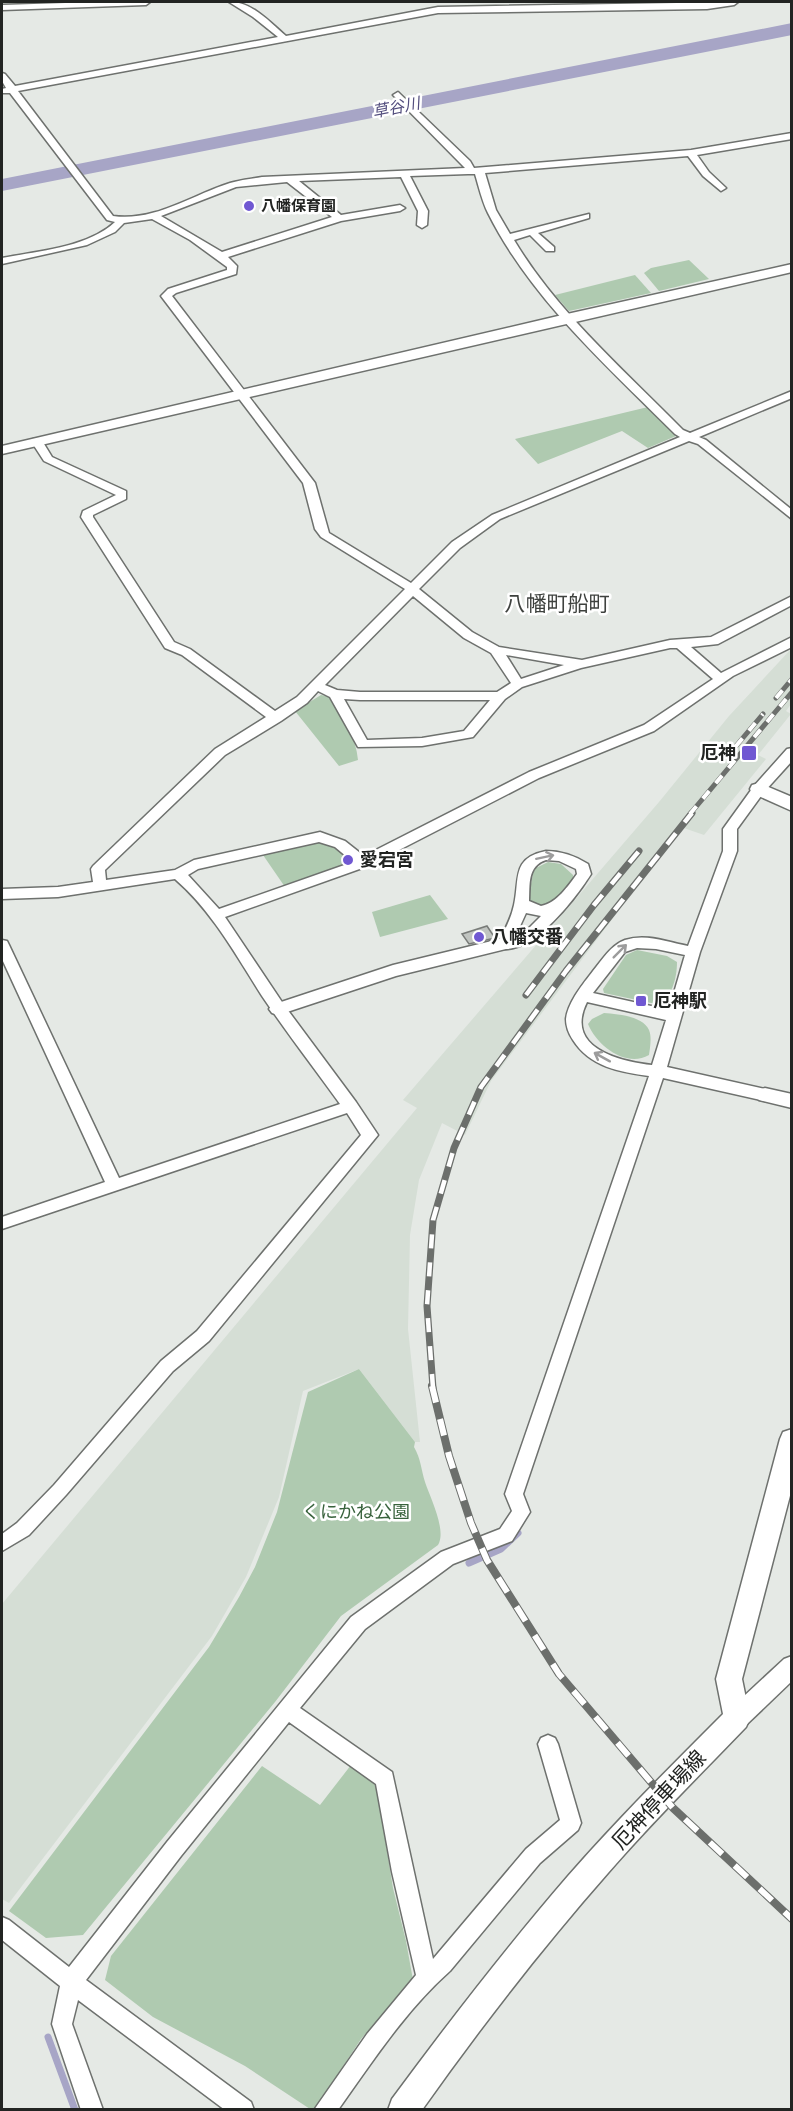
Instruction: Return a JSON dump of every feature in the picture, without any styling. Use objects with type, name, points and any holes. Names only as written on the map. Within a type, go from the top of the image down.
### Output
[{"type":"main road","points":[[759,789],[792,804]]},
{"type":"main road","points":[[737,1718],[729,1679],[792,1439]]},
{"type":"main road","name":"厄神停車場線","points":[[404,2109],[450,2046],[558,1910],[662,1795],[737,1718]]},
{"type":"street","points":[[2,8],[24,2]]},
{"type":"street","points":[[2,8],[146,2]]},
{"type":"street","points":[[233,2],[256,15],[284,38]]},
{"type":"street","points":[[7,90],[438,10],[667,4],[707,6],[734,2]]},
{"type":"street","points":[[2,76],[7,90],[68,161],[110,218],[120,222],[152,215],[236,185],[262,180],[475,172],[691,153],[792,136]]},
{"type":"street","points":[[398,95],[475,172],[492,213],[544,291],[568,318],[679,432],[702,442],[792,516]]},
{"type":"street","points":[[691,153],[706,174],[721,188]]},
{"type":"street","points":[[405,173],[423,211],[422,225]]},
{"type":"street","points":[[291,180],[339,218]]},
{"type":"street","points":[[221,256],[339,218],[383,208],[400,208]]},
{"type":"street","points":[[152,215],[221,256],[232,266],[232,272],[172,291],[166,296],[309,483],[321,529],[325,535],[411,588],[468,635],[496,650],[582,664]]},
{"type":"street","points":[[508,238],[586,216]]},
{"type":"street","points":[[2,261],[92,239],[117,227],[120,222]]},
{"type":"street","points":[[531,231],[550,249]]},
{"type":"street","points":[[2,450],[241,393],[792,268]]},
{"type":"street","points":[[100,886],[98,869],[122,844],[220,752],[302,700],[456,545],[496,517],[792,394]]},
{"type":"street","points":[[37,441],[48,459],[122,493],[122,497],[87,513],[87,517],[169,645],[186,652],[276,718]]},
{"type":"street","points":[[335,693],[363,744],[422,742],[468,734],[500,696],[518,684],[582,664],[670,644],[714,640],[792,600]]},
{"type":"street","points":[[216,915],[363,863],[534,775],[649,728],[713,686],[719,678],[770,656],[792,640]]},
{"type":"street","points":[[680,644],[719,678]]},
{"type":"street","points":[[496,650],[518,684]]},
{"type":"street","points":[[317,686],[335,693],[360,696],[500,696]]},
{"type":"street","points":[[92,2109],[62,2024],[71,1982],[286,1709],[358,1623],[447,1558],[506,1535],[521,1512],[514,1494],[658,1071],[693,952],[730,851],[730,829],[759,789],[792,752]]},
{"type":"street","points":[[2,894],[58,892],[178,874],[194,865],[320,837],[340,844],[363,863]]},
{"type":"street","points":[[278,1009],[393,971],[504,944],[526,938],[535,933],[584,874],[583,867],[557,855],[544,856],[532,861],[526,868],[517,921],[504,944]]},
{"type":"street","points":[[2,1544],[22,1529],[60,1490],[167,1366],[203,1336],[370,1136],[351,1106],[278,1009],[216,915],[186,879],[178,874]]},
{"type":"street","points":[[521,903],[534,912],[543,913],[559,904]]},
{"type":"street","points":[[693,952],[639,941],[628,943],[620,948],[584,996],[574,1017],[574,1027],[588,1047],[600,1058],[792,1101]]},
{"type":"street","points":[[2,945],[6,963],[114,1185]]},
{"type":"street","points":[[584,996],[675,1017]]},
{"type":"street","points":[[2,1223],[351,1106]]},
{"type":"street","points":[[737,1718],[792,1666]]},
{"type":"street","points":[[286,1709],[385,1779],[402,1872],[427,1978]]},
{"type":"street","points":[[325,2109],[374,2041],[427,1978],[443,1964],[533,1856],[572,1823],[548,1744]]},
{"type":"street","points":[[2,1928],[243,2109]]},
{"type":"shaded area","points":[[791,649],[791,704],[786,711],[791,714],[758,755],[766,759],[704,835],[681,827],[491,1081],[465,1135],[442,1123],[419,1180],[410,1235],[408,1329],[420,1442],[415,1442],[359,1369],[303,1391],[279,1497],[246,1577],[212,1636],[9,1903],[2,1899],[2,1604],[417,1108],[403,1100],[659,802],[729,716]]},
{"type":"green space","points":[[689,260],[709,279],[659,291],[644,273],[651,268]]},
{"type":"green space","points":[[635,275],[651,293],[569,311],[555,295]]},
{"type":"green space","points":[[648,407],[676,436],[648,448],[622,431],[538,464],[515,439]]},
{"type":"green space","points":[[321,695],[332,697],[352,735],[358,760],[339,766],[295,711]]},
{"type":"green space","points":[[319,840],[351,853],[341,858],[346,864],[285,887],[263,855]]},
{"type":"green space","points":[[548,862],[561,864],[573,875],[573,879],[554,903],[544,908],[530,903],[528,899],[534,869]]},
{"type":"green space","points":[[430,895],[448,919],[380,937],[372,912]]},
{"type":"green space","points":[[637,950],[667,956],[677,962],[676,975],[670,993],[656,1004],[604,993],[603,989],[626,955]]},
{"type":"green space","points":[[604,1013],[636,1019],[646,1025],[650,1036],[649,1055],[631,1059],[613,1053],[605,1047],[588,1024],[592,1019]]},
{"type":"green space","name":"くにかね公園","points":[[359,1369],[415,1442],[414,1447],[439,1523],[438,1545],[341,1616],[275,1702],[83,1935],[46,1938],[9,1911],[209,1647],[239,1597],[255,1567],[277,1512],[308,1392]]},
{"type":"green space","points":[[351,1765],[369,1775],[377,1789],[393,1888],[413,1980],[361,2039],[321,2100],[313,2109],[310,2109],[245,2066],[153,2017],[105,1980],[111,1956],[262,1766],[320,1805]]},
{"type":"building","name":"八幡交番","points":[[487,926],[495,938],[469,944],[462,934]]},
{"type":"waterway","name":"草谷川","points":[[2,185],[792,29]]},
{"type":"waterway","points":[[469,1563],[501,1549],[518,1533]]},
{"type":"waterway","points":[[48,2037],[75,2110]]},
{"type":"railway","points":[[776,698],[792,679]]},
{"type":"railway","points":[[690,814],[792,692]]},
{"type":"railway","points":[[736,746],[763,714]]},
{"type":"railway","points":[[433,1388],[427,1306],[433,1220],[454,1148],[481,1087],[566,971],[692,813]]},
{"type":"railway","points":[[526,995],[594,905],[639,851]]},
{"type":"railway","points":[[432,1386],[449,1456],[471,1523],[487,1560],[559,1674],[673,1808],[792,1919]]},
{"type":"place","name":"八幡保育園","points":[[249,206]]},
{"type":"place","name":"厄神","points":[[749,753]]},
{"type":"place","name":"愛宕宮","points":[[348,860]]},
{"type":"place","name":"八幡交番","points":[[479,937]]},
{"type":"place","name":"厄神駅","points":[[641,1001]]},
{"type":"district","name":"八幡町船町","points":[[557,604]]}]
